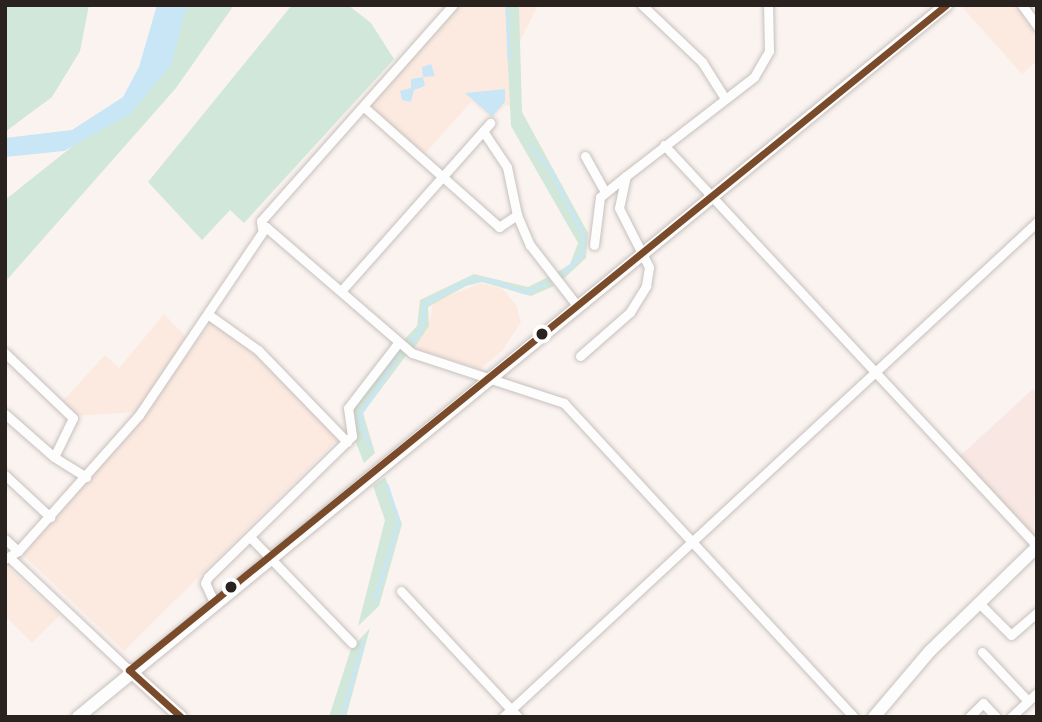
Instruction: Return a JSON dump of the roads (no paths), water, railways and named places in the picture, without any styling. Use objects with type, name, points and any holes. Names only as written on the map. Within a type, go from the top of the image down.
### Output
[{"type":"street","points":[[181,717],[7,558],[18,551],[50,517],[139,415],[263,235],[261,221],[453,5]]},
{"type":"street","points":[[642,5],[702,62],[724,97]]},
{"type":"street","points":[[594,245],[595,210],[605,192],[724,97],[754,77],[762,65],[770,40],[768,5]]},
{"type":"street","points":[[78,717],[130,670],[576,304],[946,5]]},
{"type":"street","points":[[1022,5],[1037,26]]},
{"type":"street","points":[[1028,14],[1037,7]]},
{"type":"street","points":[[364,107],[499,227],[517,215]]},
{"type":"street","points":[[341,291],[487,127],[507,167],[517,215],[530,245],[576,304]]},
{"type":"street","points":[[664,145],[1037,546],[930,651],[874,717]]},
{"type":"street","points":[[585,156],[605,192]]},
{"type":"street","points":[[580,356],[630,312],[646,286],[649,267],[619,208],[626,176]]},
{"type":"street","points":[[503,717],[514,713],[873,372],[1037,222]]},
{"type":"street","points":[[262,228],[341,291],[412,353],[564,403],[854,717]]},
{"type":"street","points":[[209,315],[258,350],[346,442]]},
{"type":"street","points":[[214,602],[205,583],[352,436],[348,408],[398,343]]},
{"type":"street","points":[[6,357],[73,418],[54,457]]},
{"type":"street","points":[[5,414],[54,457],[86,477]]},
{"type":"street","points":[[5,475],[50,517]]},
{"type":"street","points":[[250,537],[352,643]]},
{"type":"street","points":[[5,539],[18,551]]},
{"type":"street","points":[[401,591],[514,713]]},
{"type":"street","points":[[979,603],[1011,635],[1037,611]]},
{"type":"street","points":[[982,652],[1028,701]]},
{"type":"street","points":[[1011,717],[1037,693]]},
{"type":"street","points":[[969,717],[983,703],[996,717]]},
{"type":"water","points":[[157,5],[187,5],[171,65],[130,114],[64,151],[5,157],[5,138],[72,130],[123,97],[139,67]]},
{"type":"water","points":[[431,64],[435,76],[423,77],[422,67]]},
{"type":"water","points":[[423,77],[425,86],[414,90],[411,102],[402,100],[400,91],[411,88],[411,79]]},
{"type":"water","points":[[505,89],[505,102],[492,117],[465,93]]},
{"type":"waterway","points":[[508,5],[509,58]]},
{"type":"waterway","points":[[531,146],[550,169],[584,236],[581,255],[564,273]]},
{"type":"waterway","points":[[411,343],[422,325],[425,302],[471,279],[492,280],[524,292],[545,284]]},
{"type":"waterway","points":[[369,445],[359,422],[361,413],[396,357]]},
{"type":"waterway","points":[[375,600],[398,521],[387,486]]},
{"type":"waterway","points":[[342,717],[363,641]]}]
